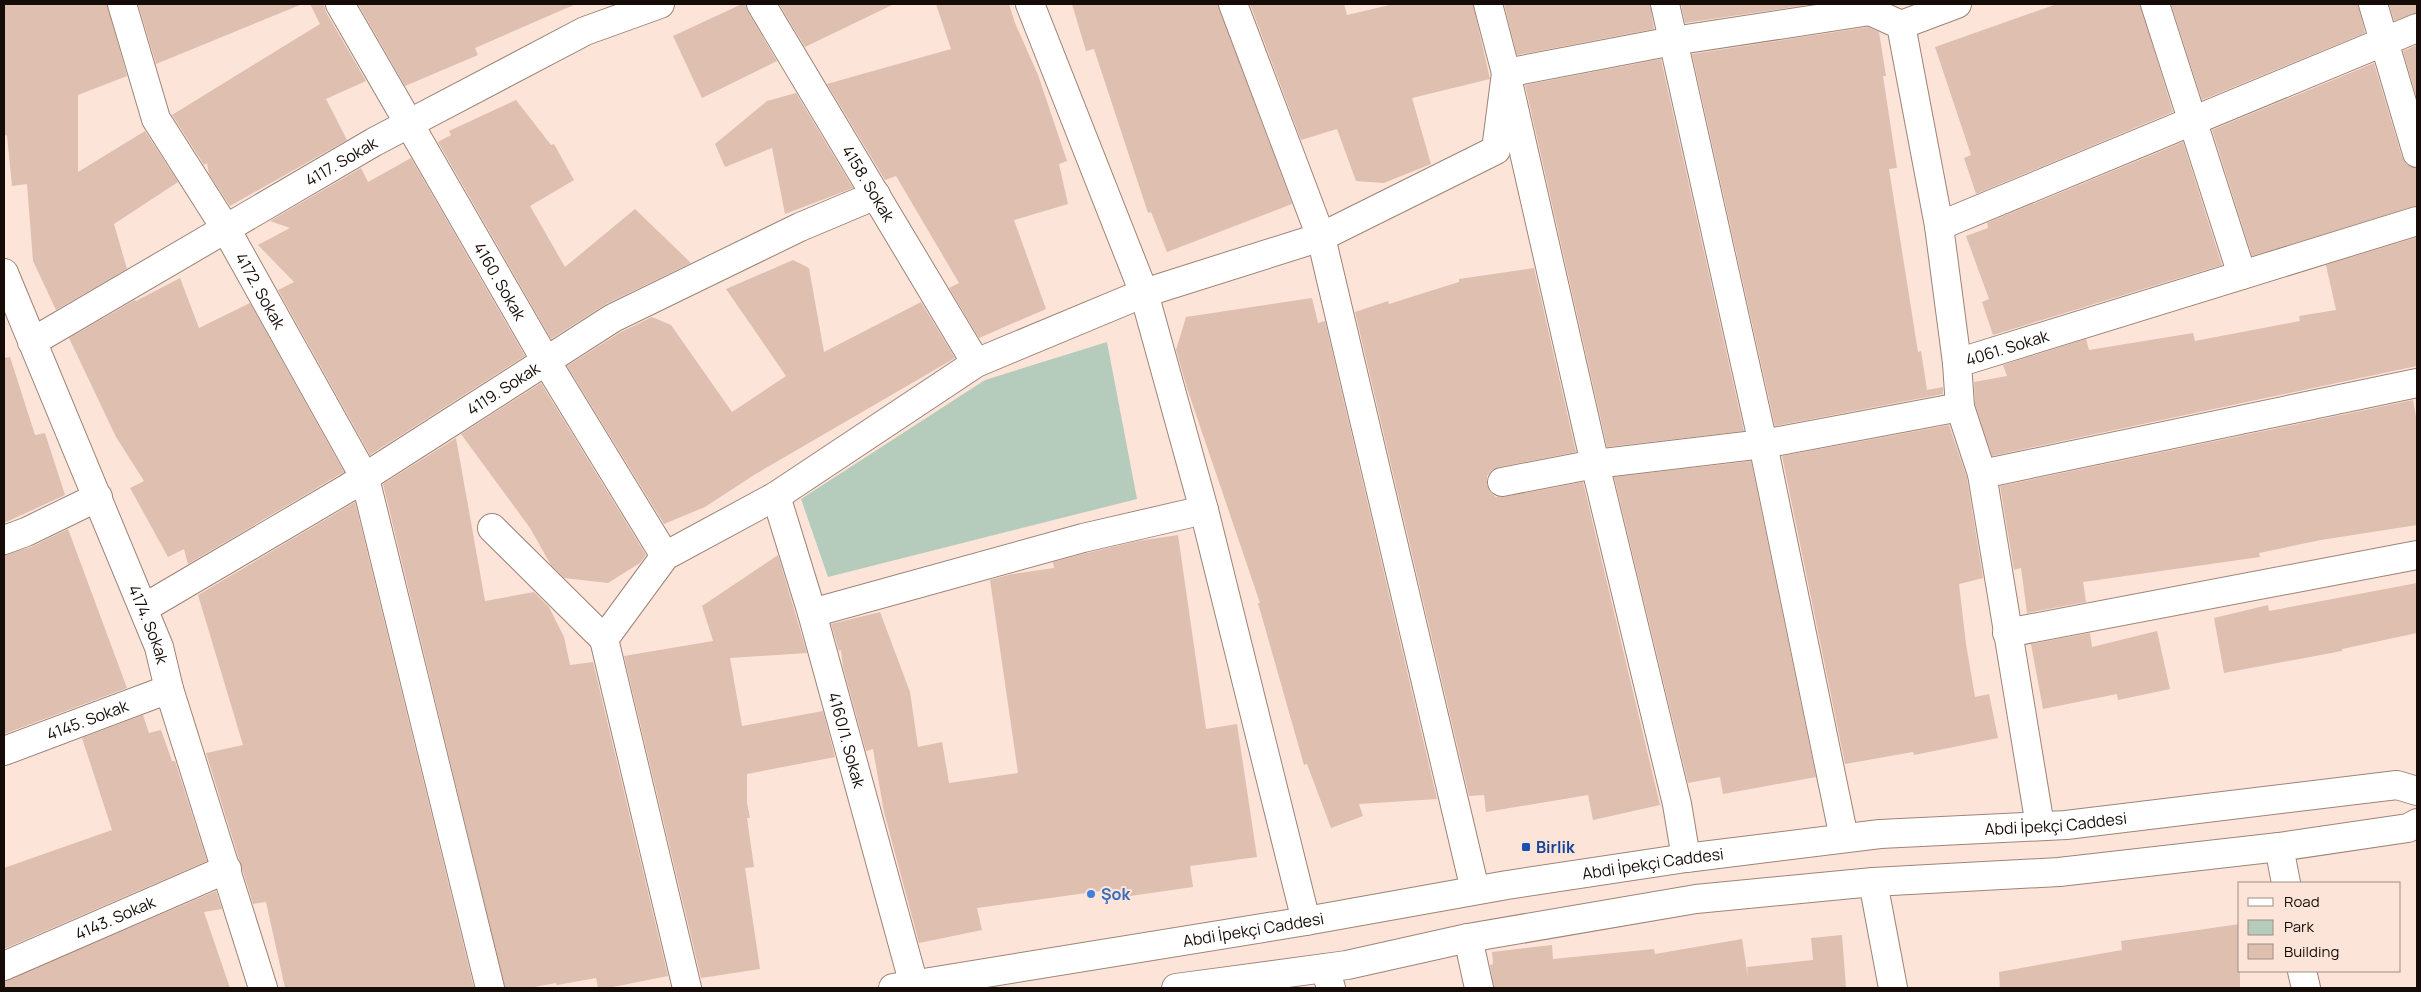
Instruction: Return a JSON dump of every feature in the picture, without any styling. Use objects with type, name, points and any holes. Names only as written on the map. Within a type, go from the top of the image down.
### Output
[{"type":"street","name":"4172. Sokak","points":[[122,4],[156,119],[226,229],[365,478],[490,988]]},
{"type":"street","name":"4160. Sokak","points":[[340,4],[546,361],[665,556]]},
{"type":"street","name":"4117. Sokak","points":[[32,342],[409,124],[585,31],[660,4]]},
{"type":"street","name":"4158. Sokak","points":[[761,4],[976,363]]},
{"type":"street","points":[[1030,4],[1144,293],[1204,510],[1306,921]]},
{"type":"street","points":[[1233,4],[1322,237],[1475,890]]},
{"type":"street","points":[[1488,4],[1506,73],[1595,464],[1677,804],[1686,858]]},
{"type":"street","points":[[1665,4],[1763,444],[1844,838]]},
{"type":"street","points":[[1506,73],[1870,7],[1901,25],[1956,4]]},
{"type":"street","points":[[2155,4],[2242,275]]},
{"type":"street","points":[[2373,4],[2417,153]]},
{"type":"street","name":"4061. Sokak","points":[[1901,25],[1939,226],[1957,363],[2417,221]]},
{"type":"street","points":[[1939,226],[2384,40],[2417,28]]},
{"type":"street","points":[[604,639],[665,556],[776,496],[976,363],[1144,293],[1322,237],[1496,150],[1506,73]]},
{"type":"street","name":"4119. Sokak","points":[[144,608],[365,478],[614,318],[800,227],[876,195]]},
{"type":"street","name":"4174. Sokak","points":[[4,272],[159,647],[169,689],[263,988]]},
{"type":"street","points":[[1957,363],[1960,407],[1982,474],[2040,826]]},
{"type":"street","points":[[1982,474],[2417,383]]},
{"type":"street","points":[[1502,482],[1595,464],[1763,444],[1960,407]]},
{"type":"street","name":"4160/1. Sokak","points":[[776,496],[812,613],[904,987]]},
{"type":"street","points":[[4,540],[26,532],[98,497]]},
{"type":"street","points":[[812,613],[1083,538],[1204,510]]},
{"type":"street","points":[[492,528],[604,639],[687,988]]},
{"type":"street","points":[[2007,633],[2417,555]]},
{"type":"street","name":"4145. Sokak","points":[[4,751],[169,689]]},
{"type":"street","name":"Abdi İpekçi Caddesi","points":[[904,987],[1306,921],[1475,890],[1686,858],[1880,834],[2086,823],[2397,785],[2417,791]]},
{"type":"street","points":[[1176,988],[1328,978],[1468,938],[1696,899],[1873,882],[2059,872],[2279,847],[2408,828],[2417,823]]},
{"type":"street","points":[[2279,847],[2286,882]]},
{"type":"street","name":"4143. Sokak","points":[[4,966],[227,869]]},
{"type":"street","points":[[1873,882],[1893,988]]},
{"type":"street","points":[[1468,938],[1479,988]]},
{"type":"street","points":[[2302,972],[2306,988]]},
{"type":"green space","points":[[1107,342],[1137,499],[828,577],[801,499],[985,380]]},
{"type":"building","points":[[4,4],[107,4],[127,76],[78,95],[78,172],[145,131],[178,182],[114,224],[127,269],[56,310],[33,261],[27,184],[12,186],[7,135],[4,136]]},
{"type":"building","points":[[138,4],[300,4],[300,5],[156,64]]},
{"type":"building","points":[[310,4],[324,4],[326,12],[366,81],[326,99],[347,140],[230,206],[209,174],[207,163],[204,165],[172,115],[320,24]]},
{"type":"building","points":[[358,4],[576,4],[475,48],[478,55],[405,86]]},
{"type":"building","points":[[745,4],[777,61],[702,98],[673,36]]},
{"type":"building","points":[[779,4],[894,4],[805,47]]},
{"type":"building","points":[[936,4],[1009,4],[1015,23],[1038,75],[1067,161],[1059,164],[1068,204],[1014,220],[1046,309],[979,338],[949,288],[959,283],[896,176],[885,180],[827,84],[951,49]]},
{"type":"building","points":[[1072,4],[1218,4],[1292,204],[1167,252],[1151,212],[1148,213],[1094,49],[1086,51]]},
{"type":"building","points":[[1250,4],[1344,4],[1347,15],[1394,4],[1473,4],[1490,79],[1412,98],[1431,164],[1384,183],[1356,181],[1337,129],[1301,140]]},
{"type":"building","points":[[1504,4],[1650,4],[1654,29],[1517,55]]},
{"type":"building","points":[[1681,4],[1814,4],[1685,23]]},
{"type":"building","points":[[2057,4],[2140,4],[2173,112],[1976,194],[1964,158],[1971,155],[1935,47]]},
{"type":"building","points":[[2171,4],[2358,4],[2365,33],[2202,100]]},
{"type":"building","points":[[2389,4],[2417,4],[2417,13],[2394,21]]},
{"type":"building","points":[[1868,27],[1879,32],[1886,76],[1883,76],[1897,168],[1889,169],[1918,352],[1921,351],[1927,390],[1943,387],[1943,394],[1775,426],[1692,54]]},
{"type":"building","points":[[2417,45],[2417,99],[2403,51]]},
{"type":"building","points":[[1661,59],[1744,431],[1607,447],[1525,85]]},
{"type":"building","points":[[2374,63],[2402,157],[2407,165],[2417,168],[2417,206],[2252,256],[2212,130]]},
{"type":"building","points":[[796,93],[853,188],[785,214],[772,148],[725,167],[715,144],[767,101]]},
{"type":"building","points":[[516,100],[551,145],[554,144],[574,180],[530,206],[565,267],[635,209],[691,263],[606,304],[551,339],[438,142],[451,135],[449,131]]},
{"type":"building","points":[[2183,142],[2222,265],[1993,335],[1982,302],[1989,299],[1966,236],[1988,228],[1987,223]]},
{"type":"building","points":[[411,158],[525,356],[370,455],[278,290],[294,282],[258,245],[290,228],[270,221],[361,168],[368,182]]},
{"type":"building","points":[[2417,237],[2417,366],[1992,456],[1975,404],[1974,382],[2007,376],[2003,365],[2086,339],[2089,350],[2193,333],[2195,341],[2300,321],[2299,316],[2336,310],[2326,265]]},
{"type":"building","points":[[793,260],[809,268],[824,352],[921,302],[955,358],[754,475],[705,507],[664,524],[567,366],[621,332],[652,317],[671,325],[732,412],[786,376],[726,289]]},
{"type":"building","points":[[1534,268],[1576,452],[1499,467],[1491,471],[1487,476],[1487,484],[1491,493],[1496,497],[1504,497],[1583,482],[1660,805],[1593,820],[1588,795],[1486,812],[1484,795],[1469,796],[1355,312],[1388,301],[1389,304],[1459,282],[1459,279]]},
{"type":"building","points":[[180,278],[199,328],[250,303],[344,472],[188,564],[184,549],[168,557],[130,488],[144,481],[116,437],[69,338],[135,300]]},
{"type":"building","points":[[1312,298],[1318,323],[1325,321],[1437,799],[1359,804],[1363,816],[1331,828],[1307,764],[1304,765],[1258,603],[1260,603],[1187,388],[1176,350],[1186,317]]},
{"type":"building","points":[[10,357],[35,435],[45,433],[65,495],[4,523],[4,358]]},
{"type":"building","points":[[541,383],[646,555],[640,563],[608,583],[564,578],[551,565],[530,528],[461,434]]},
{"type":"building","points":[[2413,400],[2417,422],[2417,525],[2321,540],[2259,553],[2260,557],[2083,582],[2086,602],[2027,613],[2021,568],[2014,570],[2000,486]]},
{"type":"building","points":[[1949,425],[1967,478],[1983,578],[1959,584],[1966,644],[1975,697],[1989,694],[1998,738],[1914,755],[1913,752],[1845,764],[1782,456]]},
{"type":"building","points":[[456,438],[485,601],[534,592],[549,607],[564,637],[570,665],[593,662],[668,976],[608,988],[598,988],[596,978],[557,985],[556,983],[529,988],[505,988],[383,484]]},
{"type":"building","points":[[1751,461],[1816,777],[1723,794],[1720,777],[1688,783],[1614,477]]},
{"type":"building","points":[[355,502],[474,988],[285,988],[266,902],[253,904],[206,753],[243,745],[198,595]]},
{"type":"building","points":[[68,529],[127,688],[4,734],[4,555],[31,547]]},
{"type":"building","points":[[1178,535],[1206,729],[1237,724],[1257,857],[1190,866],[1193,887],[1116,898],[1115,889],[977,908],[982,930],[919,943],[884,812],[873,749],[866,751],[843,667],[841,650],[839,651],[831,624],[880,612],[910,692],[918,747],[942,742],[949,783],[1018,773],[990,580],[1012,574],[1054,568],[1053,562],[1087,553],[1138,541]]},
{"type":"building","points":[[778,555],[807,653],[730,658],[742,726],[823,711],[835,757],[747,774],[747,803],[750,818],[747,818],[754,867],[745,868],[760,969],[701,978],[624,656],[713,641],[702,606]]},
{"type":"building","points":[[2417,583],[2417,633],[2342,649],[2342,651],[2224,673],[2214,618],[2268,605],[2269,611]]},
{"type":"building","points":[[2157,631],[2170,689],[2118,700],[2117,694],[2043,709],[2031,644],[2090,633],[2092,647]]},
{"type":"building","points":[[143,715],[149,733],[161,730],[172,761],[175,761],[207,861],[4,949],[4,868],[112,830],[82,738]]},
{"type":"building","points":[[216,891],[222,909],[204,912],[230,988],[4,988],[4,981]]},
{"type":"building","points":[[2238,924],[2240,988],[2000,988],[1999,972],[2122,950],[2121,941]]},
{"type":"building","points":[[1842,935],[1846,988],[1494,988],[1490,965],[1493,964],[1492,952],[1552,945],[1553,959],[1654,949],[1655,954],[1742,939],[1748,978],[1747,967],[1813,960],[1811,938]]},
{"type":"place","name":"Birlik","points":[[1526,847]]},
{"type":"place","name":"Şok","points":[[1091,894]]}]
